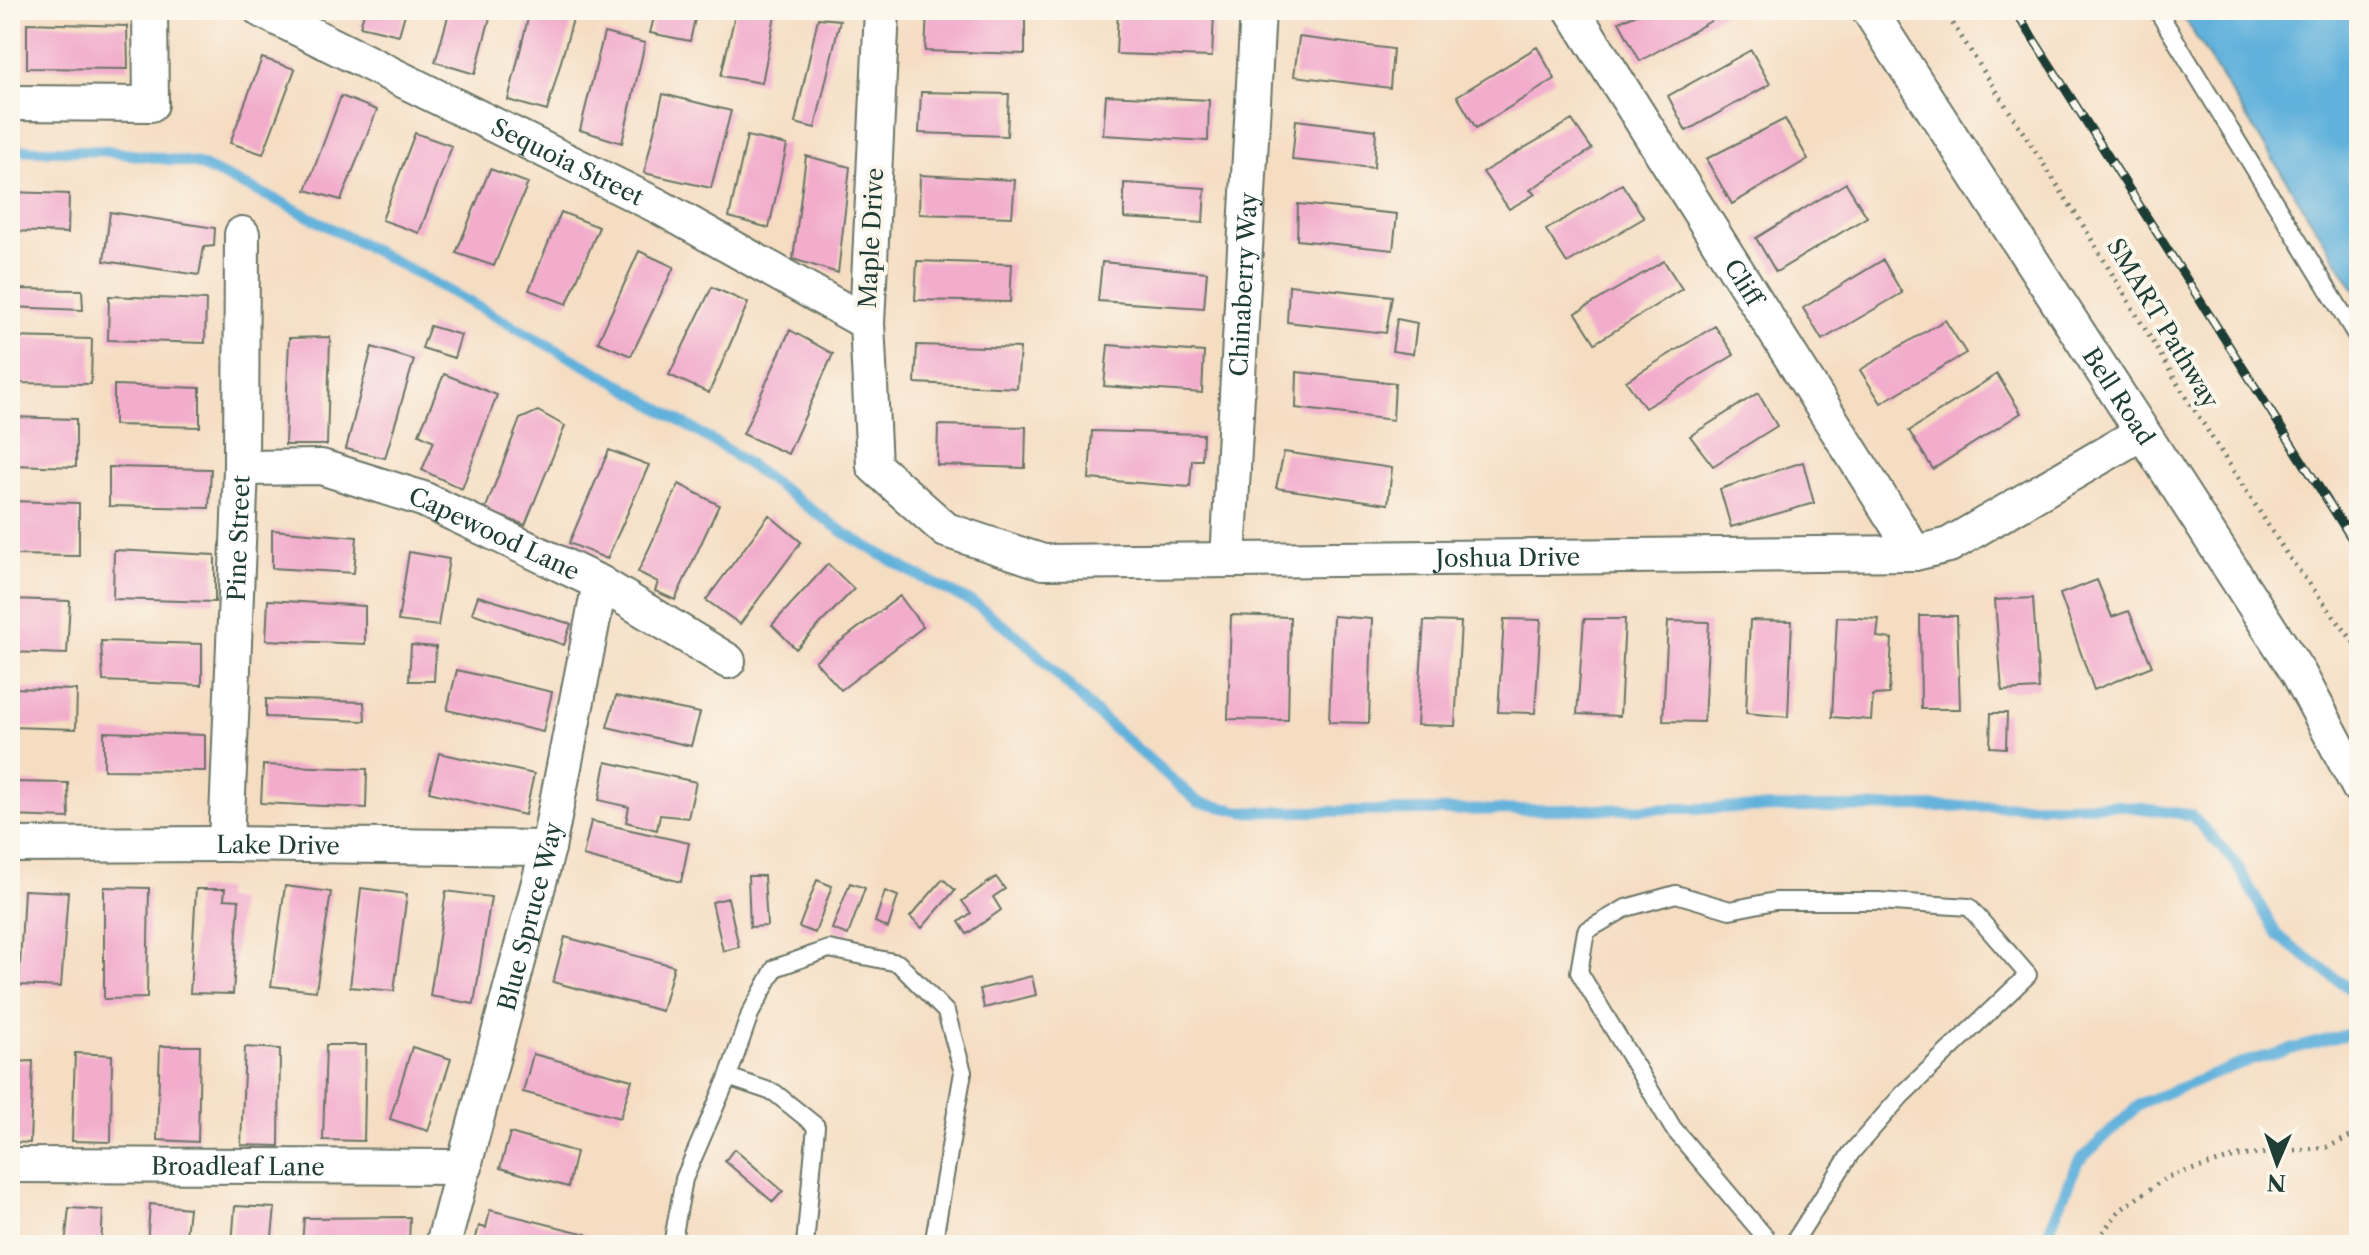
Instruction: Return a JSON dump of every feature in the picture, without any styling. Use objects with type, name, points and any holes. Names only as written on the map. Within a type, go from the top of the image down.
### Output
[{"type":"street","points":[[10,103],[151,104],[150,10]]},
{"type":"street","name":"Sequoia Street","points":[[261,10],[658,206],[867,323]]},
{"type":"street","name":"Maple Drive","points":[[874,466],[867,323],[882,10]]},
{"type":"street","name":"Chinaberry Way","points":[[1228,560],[1258,10]]},
{"type":"street","name":"Cliff","points":[[1572,10],[1915,553]]},
{"type":"street","name":"Bell Road","points":[[1869,10],[2299,674],[2359,787]]},
{"type":"street","name":"Pine Street","points":[[226,844],[241,468],[242,234]]},
{"type":"street","name":"Joshua Drive","points":[[874,466],[946,530],[1043,562],[1915,553],[1949,545],[2141,433]]},
{"type":"street","name":"Capewood Lane","points":[[241,468],[321,467],[423,499],[600,583],[728,661]]},
{"type":"street","name":"Blue Spruce Way","points":[[443,1245],[548,848],[600,583]]},
{"type":"street","name":"Lake Drive","points":[[10,845],[548,848]]},
{"type":"street","name":"Broadleaf Lane","points":[[10,1165],[465,1167]]},
{"type":"lane","points":[[2157,10],[2359,340]]},
{"type":"lane","points":[[1772,1245],[1673,1128],[1579,972],[1586,931],[1626,908],[1676,894],[1730,910],[1775,901],[1878,901],[1969,907],[2028,975],[1902,1095],[1851,1153],[1792,1245]]},
{"type":"lane","points":[[672,1245],[684,1179],[728,1077],[750,1014],[775,968],[829,949],[898,963],[946,1012],[963,1072],[933,1245]]},
{"type":"lane","points":[[728,1077],[775,1093],[816,1126],[805,1245]]},
{"type":"path","name":"SMART Pathway","points":[[1944,10],[2288,556],[2359,649]]},
{"type":"path","points":[[2093,1245],[2119,1211],[2167,1177],[2239,1156],[2327,1147],[2359,1133]]},
{"type":"water","points":[[2179,10],[2359,10],[2359,296]]},
{"type":"building","points":[[365,10],[406,10],[399,35],[360,26]]},
{"type":"building","points":[[450,10],[492,10],[475,74],[435,62]]},
{"type":"building","points":[[530,10],[575,12],[547,111],[508,100]]},
{"type":"building","points":[[656,10],[697,10],[690,41],[650,33]]},
{"type":"building","points":[[736,10],[776,10],[762,83],[721,76]]},
{"type":"building","points":[[1118,10],[1214,14],[1212,57],[1116,54]]},
{"type":"building","points":[[1645,10],[1723,10],[1725,13],[1640,61],[1619,22]]},
{"type":"building","points":[[927,12],[1025,15],[1025,54],[925,51]]},
{"type":"building","points":[[818,18],[840,20],[815,128],[795,123]]},
{"type":"building","points":[[27,23],[127,26],[128,69],[27,68]]},
{"type":"building","points":[[604,33],[645,43],[622,143],[580,130]]},
{"type":"building","points":[[1299,37],[1393,49],[1390,88],[1294,76]]},
{"type":"building","points":[[1537,47],[1555,79],[1476,128],[1457,96]]},
{"type":"building","points":[[1751,50],[1770,84],[1686,131],[1668,96]]},
{"type":"building","points":[[262,58],[295,69],[263,154],[230,143]]},
{"type":"building","points":[[921,92],[1009,94],[1007,136],[919,133]]},
{"type":"building","points":[[663,94],[731,111],[711,188],[644,173]]},
{"type":"building","points":[[1106,95],[1209,100],[1208,141],[1103,135]]},
{"type":"building","points":[[341,96],[377,110],[341,200],[306,190]]},
{"type":"building","points":[[1785,119],[1808,159],[1732,204],[1706,159]]},
{"type":"building","points":[[1296,120],[1376,130],[1374,168],[1292,160]]},
{"type":"building","points":[[1572,120],[1592,149],[1530,190],[1535,194],[1509,209],[1483,172]]},
{"type":"building","points":[[415,133],[452,146],[419,233],[382,220]]},
{"type":"building","points":[[747,136],[787,145],[769,228],[729,217]]},
{"type":"building","points":[[806,156],[850,167],[838,273],[793,259]]},
{"type":"building","points":[[490,169],[528,183],[494,266],[456,253]]},
{"type":"building","points":[[920,175],[1015,180],[1012,217],[919,214]]},
{"type":"building","points":[[1124,183],[1205,188],[1203,223],[1124,218]]},
{"type":"building","points":[[1846,183],[1867,217],[1776,272],[1756,238]]},
{"type":"building","points":[[1622,184],[1644,218],[1567,263],[1546,230]]},
{"type":"building","points":[[10,192],[69,194],[68,233],[10,231]]},
{"type":"building","points":[[1298,204],[1397,214],[1393,250],[1297,240]]},
{"type":"building","points":[[110,212],[215,228],[214,246],[204,247],[199,275],[104,261]]},
{"type":"building","points":[[561,212],[599,227],[567,304],[529,290]]},
{"type":"building","points":[[639,251],[674,267],[631,356],[598,342]]},
{"type":"building","points":[[1883,260],[1902,293],[1822,340],[1803,308]]},
{"type":"building","points":[[917,261],[1012,264],[1010,302],[915,300]]},
{"type":"building","points":[[1664,261],[1682,289],[1595,343],[1576,313]]},
{"type":"building","points":[[1102,262],[1207,272],[1204,308],[1098,301]]},
{"type":"building","points":[[1289,285],[1392,296],[1386,333],[1287,322]]},
{"type":"building","points":[[712,287],[748,303],[709,393],[669,375]]},
{"type":"building","points":[[10,289],[82,290],[83,310],[10,307]]},
{"type":"building","points":[[109,296],[206,300],[205,343],[108,340]]},
{"type":"building","points":[[1397,319],[1417,323],[1413,354],[1392,351]]},
{"type":"building","points":[[1945,320],[1966,353],[1881,403],[1860,370]]},
{"type":"building","points":[[430,326],[461,335],[454,358],[422,348]]},
{"type":"building","points":[[1715,326],[1734,355],[1645,408],[1626,381]]},
{"type":"building","points":[[790,330],[833,354],[788,454],[743,434]]},
{"type":"building","points":[[10,337],[92,339],[91,384],[10,383]]},
{"type":"building","points":[[330,337],[327,445],[285,445],[289,338]]},
{"type":"building","points":[[917,345],[1020,348],[1017,388],[915,383]]},
{"type":"building","points":[[1108,345],[1204,352],[1202,393],[1104,386]]},
{"type":"building","points":[[372,347],[414,360],[385,458],[346,449]]},
{"type":"building","points":[[1297,372],[1395,383],[1393,420],[1296,408]]},
{"type":"building","points":[[444,374],[497,395],[462,489],[422,470],[434,441],[419,434]]},
{"type":"building","points":[[1997,374],[2021,413],[1933,469],[1909,431]]},
{"type":"building","points":[[114,385],[200,388],[200,427],[114,425]]},
{"type":"building","points":[[1758,393],[1777,426],[1713,466],[1690,436]]},
{"type":"building","points":[[538,411],[565,426],[525,525],[485,510],[520,419]]},
{"type":"building","points":[[10,417],[76,419],[76,467],[10,465]]},
{"type":"building","points":[[938,425],[1026,427],[1025,468],[937,465]]},
{"type":"building","points":[[1092,431],[1203,434],[1202,460],[1192,460],[1190,487],[1089,479]]},
{"type":"building","points":[[609,450],[649,465],[607,559],[569,543]]},
{"type":"building","points":[[1284,452],[1392,468],[1388,504],[1276,488]]},
{"type":"building","points":[[1803,462],[1814,503],[1731,527],[1720,489]]},
{"type":"building","points":[[109,467],[211,469],[209,508],[109,506]]},
{"type":"building","points":[[679,484],[719,505],[675,600],[655,591],[658,582],[638,572]]},
{"type":"building","points":[[10,501],[79,503],[79,556],[10,555]]},
{"type":"building","points":[[769,515],[801,542],[740,624],[706,600]]},
{"type":"building","points":[[272,530],[357,537],[354,573],[272,568]]},
{"type":"building","points":[[114,550],[215,555],[215,602],[113,599]]},
{"type":"building","points":[[409,552],[449,559],[438,626],[398,621]]},
{"type":"building","points":[[828,564],[854,589],[796,649],[772,625]]},
{"type":"building","points":[[2097,580],[2112,617],[2129,611],[2152,666],[2094,690],[2060,594]]},
{"type":"building","points":[[478,596],[571,624],[564,645],[472,613]]},
{"type":"building","points":[[900,596],[923,627],[841,690],[815,661]]},
{"type":"building","points":[[2033,598],[2039,689],[2002,691],[1995,600]]},
{"type":"building","points":[[10,599],[70,601],[67,654],[10,652]]},
{"type":"building","points":[[268,600],[365,606],[365,644],[266,640]]},
{"type":"building","points":[[1231,615],[1290,617],[1288,720],[1228,719]]},
{"type":"building","points":[[1333,616],[1372,619],[1369,723],[1329,722]]},
{"type":"building","points":[[1920,616],[1957,616],[1960,709],[1921,709]]},
{"type":"building","points":[[1837,617],[1879,619],[1877,637],[1892,639],[1889,694],[1873,695],[1871,720],[1832,717]]},
{"type":"building","points":[[1504,619],[1541,620],[1535,713],[1498,712]]},
{"type":"building","points":[[1584,619],[1625,619],[1620,716],[1577,714]]},
{"type":"building","points":[[1750,620],[1792,621],[1788,717],[1746,713]]},
{"type":"building","points":[[1424,621],[1461,622],[1455,726],[1417,725]]},
{"type":"building","points":[[1668,621],[1709,622],[1704,722],[1663,721]]},
{"type":"building","points":[[101,641],[202,644],[202,685],[103,681]]},
{"type":"building","points":[[411,645],[436,647],[434,681],[409,681]]},
{"type":"building","points":[[457,670],[552,692],[543,732],[447,710]]},
{"type":"building","points":[[10,688],[77,690],[76,729],[10,727]]},
{"type":"building","points":[[616,696],[700,713],[691,746],[607,727]]},
{"type":"building","points":[[266,699],[364,702],[365,721],[266,717]]},
{"type":"building","points":[[1991,713],[2007,713],[2006,748],[1990,747]]},
{"type":"building","points":[[104,732],[205,735],[205,771],[104,770]]},
{"type":"building","points":[[439,753],[534,774],[525,815],[429,792]]},
{"type":"building","points":[[606,762],[696,782],[688,818],[660,815],[657,830],[626,822],[629,807],[599,800]]},
{"type":"building","points":[[263,765],[367,769],[366,808],[261,803]]},
{"type":"building","points":[[10,782],[68,783],[69,818],[10,816]]},
{"type":"building","points":[[591,821],[689,843],[681,882],[583,856]]},
{"type":"building","points":[[748,876],[764,876],[767,926],[750,927]]},
{"type":"building","points":[[996,877],[1005,889],[993,897],[1001,910],[967,934],[959,922],[971,913],[962,901]]},
{"type":"building","points":[[943,879],[955,890],[922,928],[910,917]]},
{"type":"building","points":[[817,880],[832,886],[815,933],[799,927]]},
{"type":"building","points":[[850,883],[865,888],[848,935],[832,929]]},
{"type":"building","points":[[285,886],[331,892],[316,991],[271,986]]},
{"type":"building","points":[[104,887],[149,888],[147,998],[104,999]]},
{"type":"building","points":[[361,888],[407,894],[394,991],[350,987]]},
{"type":"building","points":[[196,889],[225,889],[224,899],[239,900],[233,994],[190,993]]},
{"type":"building","points":[[24,890],[68,892],[61,987],[19,985]]},
{"type":"building","points":[[446,891],[491,897],[474,1004],[430,996]]},
{"type":"building","points":[[885,891],[898,896],[888,928],[875,922]]},
{"type":"building","points":[[728,898],[739,947],[723,951],[712,902]]},
{"type":"building","points":[[565,937],[674,966],[662,1011],[553,982]]},
{"type":"building","points":[[1032,976],[1036,995],[984,1008],[980,989]]},
{"type":"building","points":[[326,1045],[366,1045],[364,1141],[323,1140]]},
{"type":"building","points":[[160,1046],[200,1046],[198,1142],[157,1140]]},
{"type":"building","points":[[245,1047],[280,1049],[279,1146],[241,1145]]},
{"type":"building","points":[[412,1047],[451,1059],[428,1131],[390,1119]]},
{"type":"building","points":[[75,1053],[112,1055],[111,1142],[72,1141]]},
{"type":"building","points":[[533,1054],[632,1080],[620,1118],[523,1092]]},
{"type":"building","points":[[33,1061],[30,1143],[11,1142],[12,1062]]},
{"type":"building","points":[[510,1133],[576,1152],[568,1187],[500,1168]]},
{"type":"building","points":[[734,1149],[783,1191],[773,1202],[725,1161]]},
{"type":"building","points":[[150,1204],[189,1208],[185,1245],[147,1245]]},
{"type":"building","points":[[235,1206],[275,1208],[271,1245],[232,1245]]},
{"type":"building","points":[[69,1208],[103,1210],[101,1245],[65,1245]]},
{"type":"building","points":[[490,1210],[586,1234],[583,1245],[474,1245],[479,1226],[486,1228]]},
{"type":"building","points":[[410,1217],[409,1245],[302,1245],[304,1218]]},
{"type":"waterway","points":[[10,150],[105,151],[195,163],[283,203],[621,385],[726,449],[846,534],[911,572],[977,605],[1024,641],[1094,711],[1198,802],[1244,812],[2116,805],[2191,815],[2235,862],[2277,935],[2359,996]]},
{"type":"waterway","points":[[2043,1245],[2078,1162],[2141,1103],[2245,1062],[2359,1031]]},
{"type":"railway","points":[[2015,10],[2359,550]]}]
